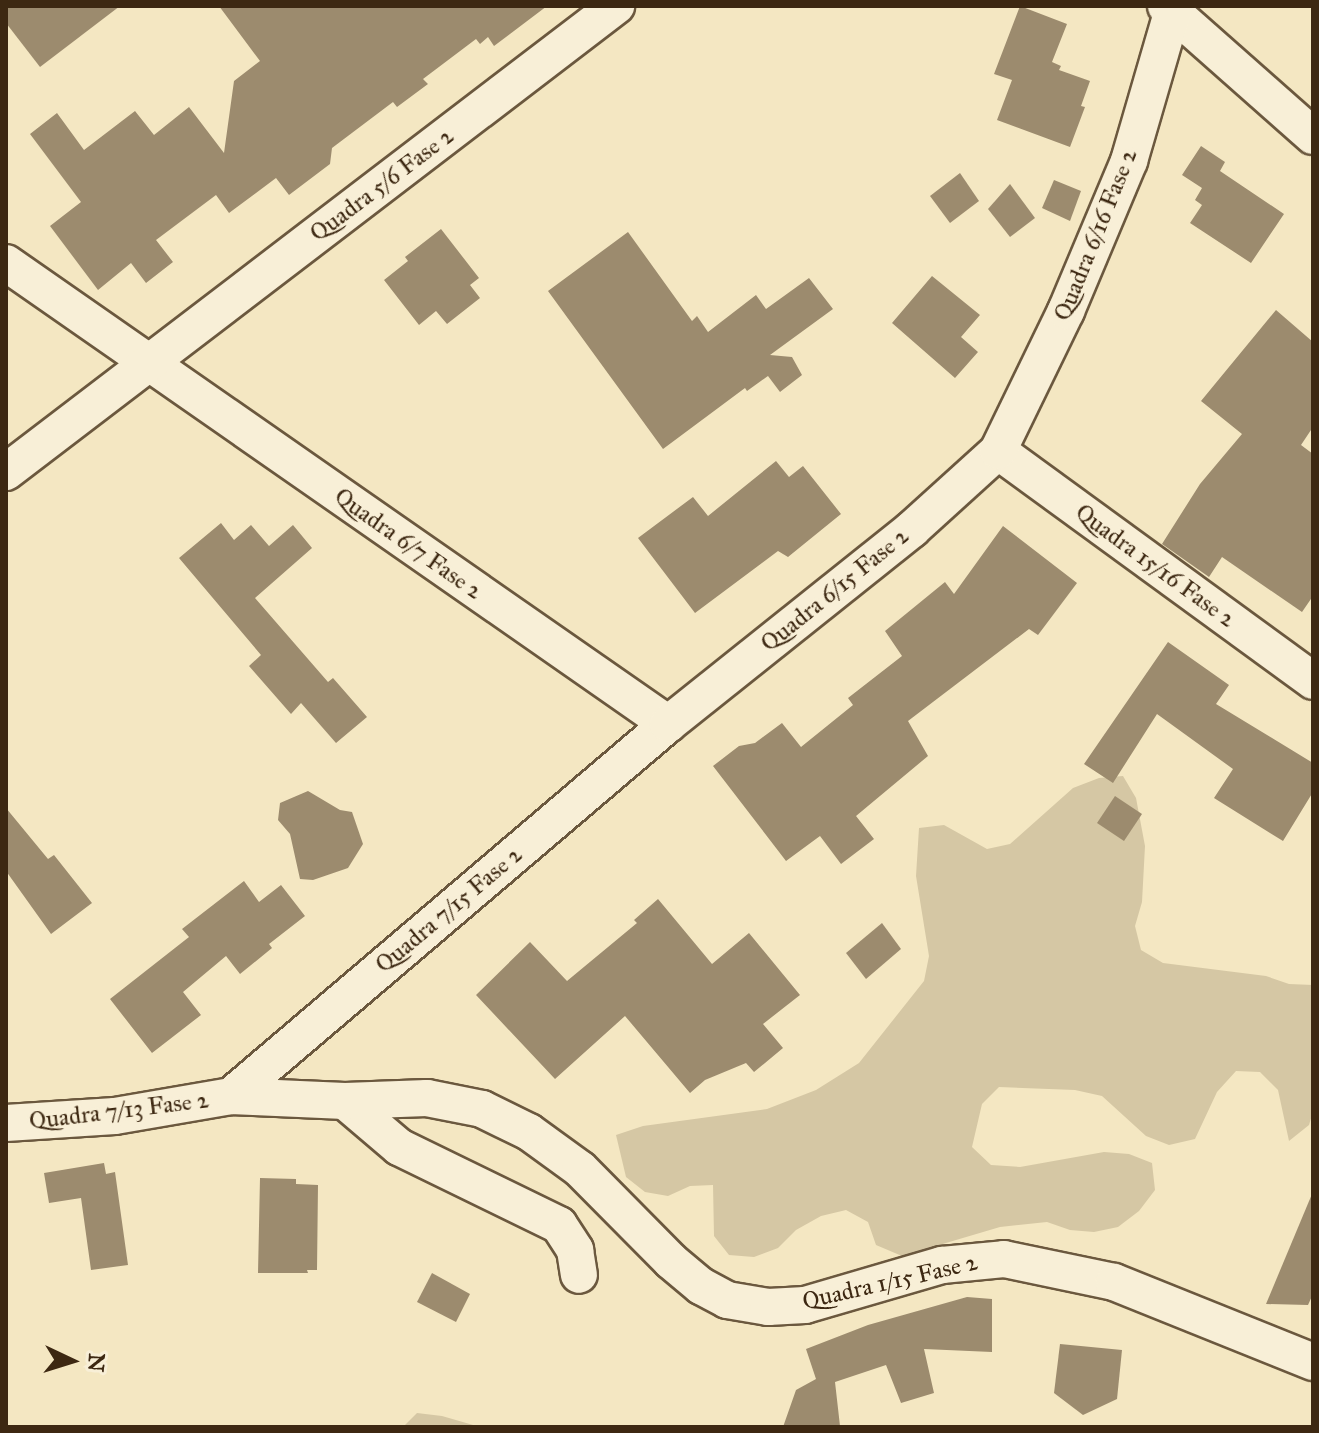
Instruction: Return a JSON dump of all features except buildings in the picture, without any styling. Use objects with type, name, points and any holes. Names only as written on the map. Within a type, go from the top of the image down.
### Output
[{"type":"street","name":"Quadra 5/6 Fase 2","points":[[6,472],[616,6]]},
{"type":"street","points":[[1171,7],[1313,136]]},
{"type":"street","name":"Quadra 6/16 Fase 2","points":[[998,451],[1066,311],[1129,161],[1171,7]]},
{"type":"street","name":"Quadra 6/7 Fase 2","points":[[6,263],[668,724]]},
{"type":"street","name":"Quadra 15/16 Fase 2","points":[[998,451],[1313,681]]},
{"type":"street","name":"Quadra 6/15 Fase 2","points":[[668,724],[912,529],[998,451]]},
{"type":"street","name":"Quadra 7/15 Fase 2","points":[[231,1096],[668,724]]},
{"type":"street","name":"Quadra 1/15 Fase 2","points":[[231,1096],[345,1101],[427,1098],[482,1109],[518,1126],[580,1169],[671,1261],[701,1286],[747,1305],[805,1305],[942,1265],[1004,1259],[1114,1282],[1313,1362]]},
{"type":"street","name":"Quadra 7/13 Fase 2","points":[[6,1123],[115,1116],[231,1096]]},
{"type":"street","points":[[345,1101],[399,1147],[559,1225],[575,1250],[579,1275]]},
{"type":"shaded area","points":[[1123,776],[1136,798],[1145,846],[1142,902],[1135,926],[1141,950],[1163,963],[1266,976],[1289,984],[1313,985],[1313,1112],[1309,1125],[1289,1141],[1278,1090],[1260,1072],[1236,1071],[1217,1092],[1195,1139],[1169,1145],[1146,1136],[1102,1096],[1075,1090],[999,1087],[982,1104],[972,1147],[991,1165],[1020,1167],[1104,1152],[1129,1154],[1152,1163],[1155,1190],[1139,1211],[1118,1227],[1094,1232],[1070,1230],[1047,1222],[1000,1227],[902,1256],[876,1245],[868,1222],[846,1210],[821,1216],[796,1230],[778,1248],[754,1257],[729,1255],[714,1236],[713,1185],[690,1186],[668,1196],[645,1192],[626,1177],[616,1135],[643,1126],[767,1109],[816,1090],[859,1063],[924,981],[929,956],[916,876],[919,828],[944,825],[987,849],[1010,844],[1073,788],[1099,778]]},
{"type":"shaded area","points":[[417,1413],[442,1416],[480,1427],[403,1427]]}]
